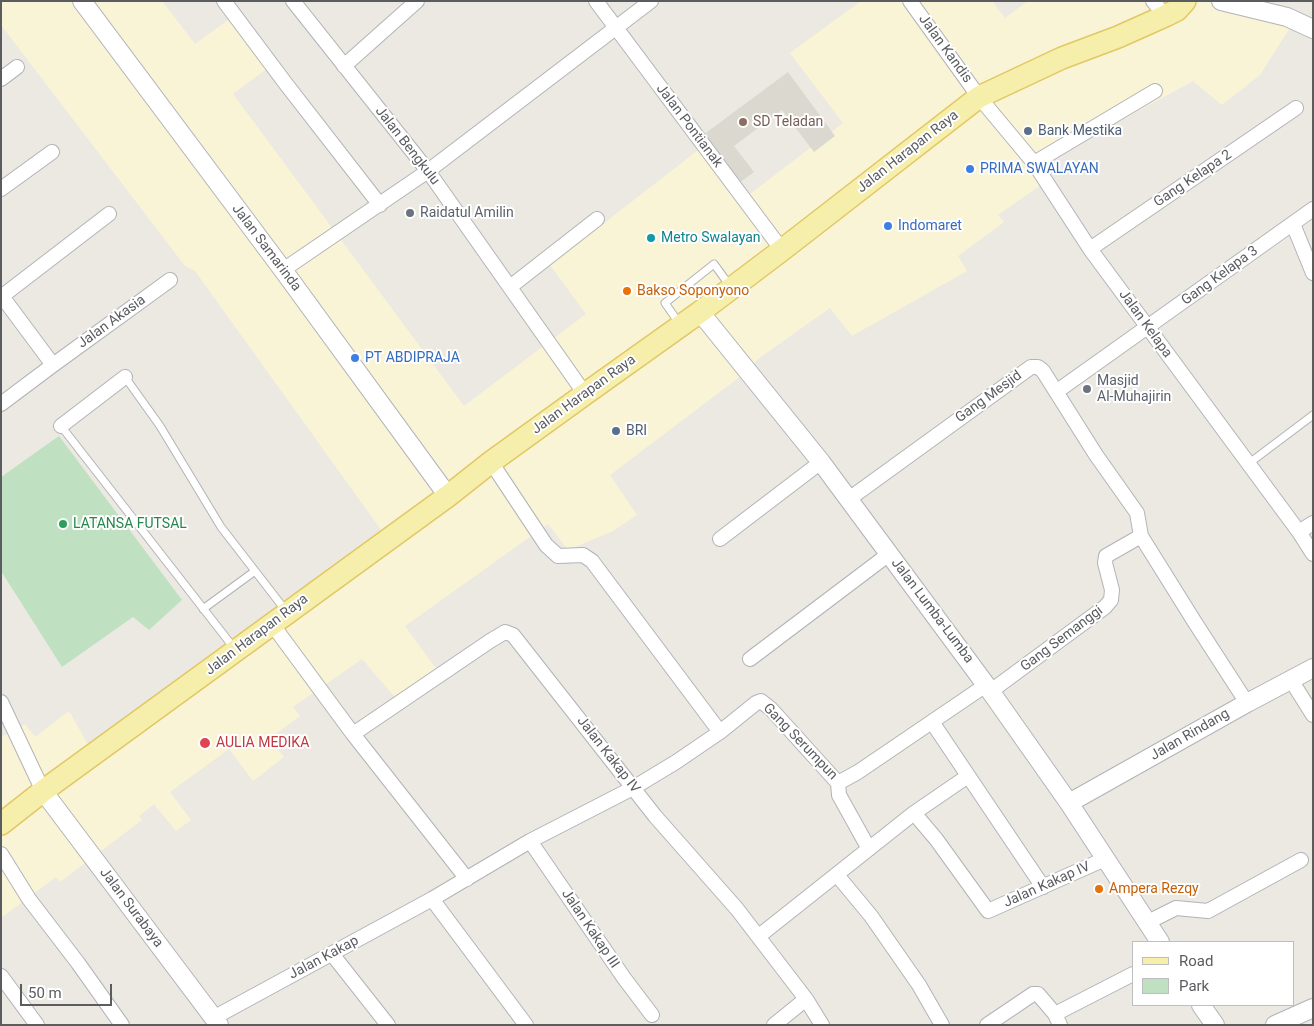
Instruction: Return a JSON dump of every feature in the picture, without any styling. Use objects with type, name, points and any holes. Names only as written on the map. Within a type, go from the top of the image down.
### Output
[{"type":"main road","name":"Jalan Harapan Raya","points":[[1,824],[43,791],[448,496],[491,462],[700,312],[979,97],[1062,58],[1118,37],[1159,9],[1177,10],[1185,1]]},
{"type":"street","name":"Jalan Samarinda","points":[[82,1],[283,270],[448,496]]},
{"type":"street","points":[[224,1],[380,205]]},
{"type":"street","name":"Jalan Bengkulu","points":[[294,1],[428,171],[585,394]]},
{"type":"street","points":[[344,66],[417,1]]},
{"type":"street","name":"Jalan Pontianak","points":[[596,1],[782,250]]},
{"type":"street","points":[[283,270],[428,171],[651,1]]},
{"type":"street","name":"Jalan Kandis","points":[[910,1],[979,97]]},
{"type":"street","points":[[1221,1],[1287,17],[1313,29]]},
{"type":"street","points":[[1,79],[17,67]]},
{"type":"street","points":[[1034,164],[1155,91]]},
{"type":"street","name":"Jalan Kelapa","points":[[979,97],[1034,164],[1090,249],[1313,554]]},
{"type":"street","name":"Gang Kelapa 2","points":[[1090,249],[1296,108]]},
{"type":"street","points":[[1,189],[52,152]]},
{"type":"street","name":"Gang Kelapa 3","points":[[1148,327],[1313,209]]},
{"type":"street","points":[[53,365],[2,296],[109,214]]},
{"type":"street","points":[[510,287],[597,219]]},
{"type":"street","points":[[1293,224],[1313,274]]},
{"type":"street","name":"Jalan Akasia","points":[[1,404],[170,280]]},
{"type":"street","name":"Jalan Lumba-Lumba","points":[[700,312],[821,462],[989,688],[1069,804],[1159,941]]},
{"type":"street","points":[[1148,327],[1056,392],[1096,455],[1137,513],[1142,536],[1247,702]]},
{"type":"street","name":"Gang Mesjid","points":[[849,499],[1031,367],[1038,367],[1043,371],[1056,392]]},
{"type":"street","points":[[61,426],[125,377]]},
{"type":"street","points":[[491,462],[546,545],[558,556],[583,555],[592,561],[720,732]]},
{"type":"street","points":[[720,539],[821,462]]},
{"type":"street","points":[[1298,532],[1313,523]]},
{"type":"street","name":"Gang Semanggi","points":[[989,688],[1105,607],[1111,600],[1112,590],[1105,563],[1106,556],[1142,536]]},
{"type":"street","points":[[750,659],[889,554]]},
{"type":"street","points":[[280,618],[353,734],[467,879]]},
{"type":"street","name":"Jalan Kakap IV","points":[[353,734],[505,632],[513,635],[655,816],[759,936],[822,1025]]},
{"type":"street","name":"Jalan Rindang","points":[[1069,804],[1247,702],[1313,668]]},
{"type":"street","points":[[1291,680],[1313,715]]},
{"type":"street","name":"Gang Serumpun","points":[[720,732],[761,701],[771,709],[838,783],[858,772],[932,722],[989,688]]},
{"type":"street","points":[[1,702],[43,791]]},
{"type":"street","points":[[932,722],[1043,887]]},
{"type":"street","name":"Jalan Kakap","points":[[217,1021],[467,879],[530,841],[633,788],[720,732]]},
{"type":"street","points":[[759,936],[914,813],[968,776]]},
{"type":"street","points":[[838,783],[838,795],[869,850]]},
{"type":"street","name":"Jalan Surabaya","points":[[43,791],[217,1021]]},
{"type":"street","name":"Jalan Kakap IV","points":[[914,813],[936,839],[988,911],[1105,858]]},
{"type":"street","name":"Jalan Kakap III","points":[[530,841],[624,978],[652,1015]]},
{"type":"street","points":[[1,854],[29,899],[122,1025]]},
{"type":"street","points":[[1148,922],[1176,908],[1208,911],[1301,860]]},
{"type":"street","points":[[837,875],[876,924],[918,985],[942,1025]]},
{"type":"street","points":[[432,898],[526,1025]]},
{"type":"street","points":[[332,954],[388,1025]]},
{"type":"street","points":[[987,1025],[1032,994],[1038,994],[1058,1019],[1132,975]]},
{"type":"street","points":[[1,976],[36,1025]]},
{"type":"street","points":[[774,1025],[806,1000]]},
{"type":"street","points":[[1202,1006],[1215,1025]]},
{"type":"street","points":[[1275,1025],[1313,1008]]},
{"type":"lane","points":[[681,325],[665,303],[714,264],[731,288]]},
{"type":"lane","points":[[125,377],[160,426],[221,527],[255,571],[280,618]]},
{"type":"lane","points":[[1248,464],[1313,415]]},
{"type":"lane","points":[[61,426],[236,651]]},
{"type":"lane","points":[[204,609],[255,571]]},
{"type":"shaded area","points":[[1,1],[162,1],[195,44],[232,17],[269,67],[233,94],[464,406],[586,314],[550,265],[706,144],[746,197],[843,123],[790,53],[861,1],[992,1],[1005,18],[1028,1],[1270,1],[1266,18],[1291,26],[1260,75],[1222,105],[1193,81],[1041,164],[1051,178],[998,215],[1004,222],[958,256],[967,271],[852,336],[830,308],[758,359],[745,373],[610,475],[637,515],[613,531],[568,550],[548,524],[405,626],[440,674],[399,702],[362,659],[293,707],[300,716],[270,738],[284,757],[253,781],[229,749],[170,792],[191,820],[176,831],[154,804],[139,816],[142,820],[60,882],[56,877],[1,918],[1,737],[25,724],[35,737],[69,711],[90,748],[384,534],[195,271],[185,266],[1,25]]},
{"type":"shaded area","name":"SD Teladan","points":[[788,72],[835,136],[814,152],[782,110],[734,146],[754,172],[739,183],[703,135]]},
{"type":"green space","name":"LATANSA FUTSAL","points":[[59,436],[182,600],[149,630],[133,617],[62,667],[1,571],[1,477]]},
{"type":"place","name":"SD Teladan","points":[[743,122]]},
{"type":"place","name":"Bank Mestika","points":[[1028,131]]},
{"type":"place","name":"PRIMA SWALAYAN","points":[[970,169]]},
{"type":"place","name":"Raidatul Amilin","points":[[410,213]]},
{"type":"place","name":"Indomaret","points":[[888,226]]},
{"type":"place","name":"Metro Swalayan","points":[[651,238]]},
{"type":"place","name":"Bakso Soponyono","points":[[627,291]]},
{"type":"place","name":"PT ABDIPRAJA","points":[[355,358]]},
{"type":"place","name":"Masjid Al-Muhajirin","points":[[1087,389]]},
{"type":"place","name":"BRI","points":[[616,431]]},
{"type":"place","name":"LATANSA FUTSAL","points":[[63,524]]},
{"type":"place","name":"AULIA MEDIKA","points":[[205,743]]},
{"type":"place","name":"Ampera Rezqy","points":[[1099,889]]}]
